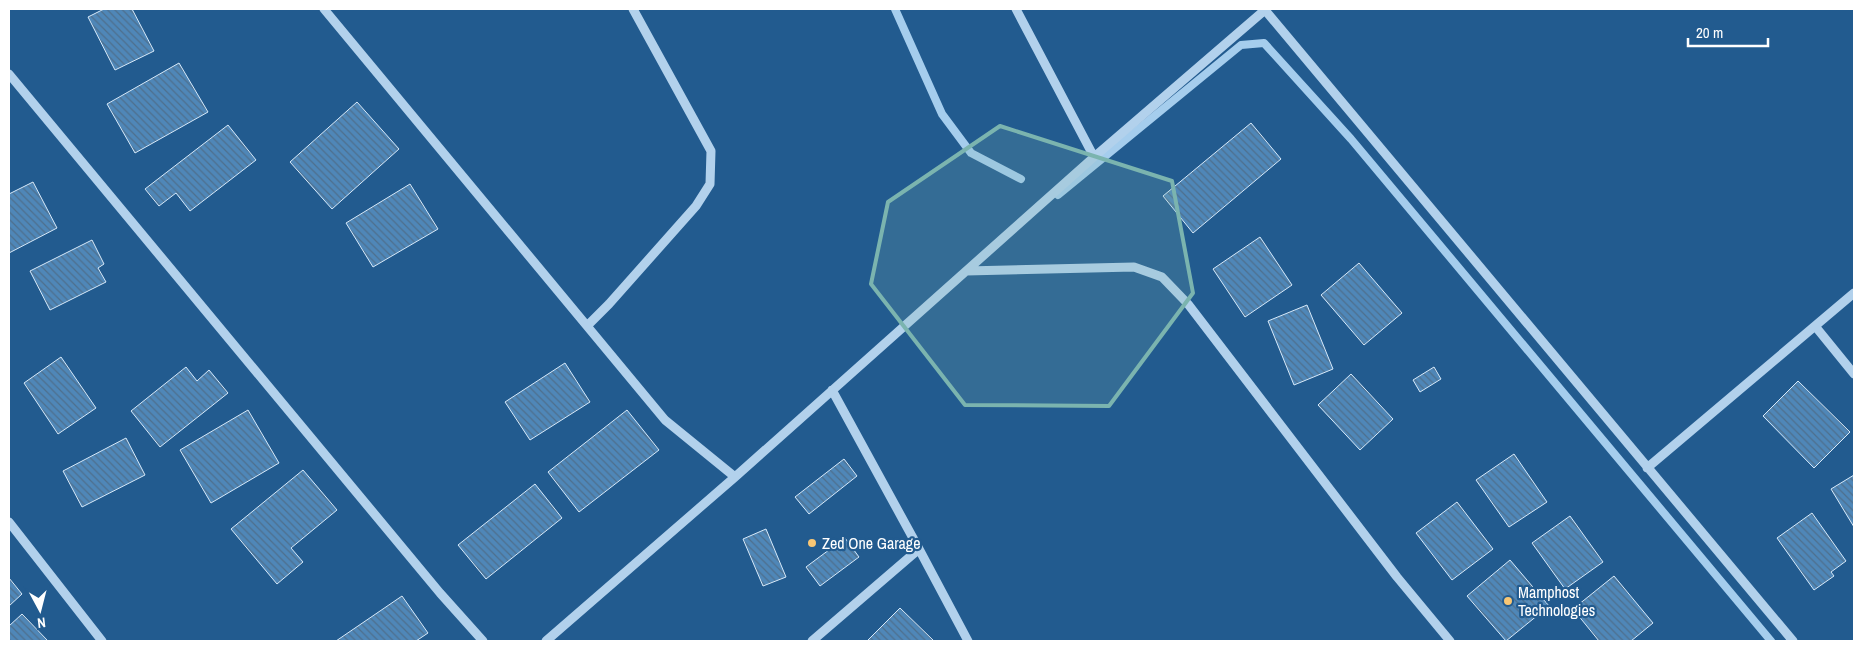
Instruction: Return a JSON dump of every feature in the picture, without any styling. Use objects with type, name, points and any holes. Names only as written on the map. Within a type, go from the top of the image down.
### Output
[{"type":"street","points":[[324,9],[665,420],[735,477]]},
{"type":"street","points":[[588,325],[696,206],[710,184],[711,150],[633,9]]},
{"type":"street","points":[[1016,9],[1094,157]]},
{"type":"street","points":[[546,641],[735,477],[1094,157],[1266,9],[1793,641]]},
{"type":"street","points":[[9,74],[440,593],[483,641]]},
{"type":"street","points":[[966,271],[1134,267],[1162,277],[1188,304],[1397,577],[1450,641]]},
{"type":"street","points":[[1648,468],[1854,293]]},
{"type":"street","points":[[1815,326],[1854,374]]},
{"type":"street","points":[[832,390],[968,641]]},
{"type":"street","points":[[9,522],[102,641]]},
{"type":"street","points":[[812,641],[919,549]]},
{"type":"highlighted area","points":[[1000,126],[1172,181],[1193,293],[1109,406],[965,405],[871,284],[888,202]]},
{"type":"building","points":[[104,9],[132,9],[154,51],[115,70],[88,17]]},
{"type":"building","points":[[179,63],[208,112],[135,153],[107,104]]},
{"type":"building","points":[[357,102],[399,149],[332,209],[290,162]]},
{"type":"building","points":[[1251,123],[1281,159],[1193,233],[1163,196]]},
{"type":"building","points":[[228,125],[256,160],[190,211],[176,193],[159,206],[145,189]]},
{"type":"building","points":[[33,182],[57,228],[9,253],[9,194]]},
{"type":"building","points":[[410,184],[438,229],[373,267],[346,223]]},
{"type":"building","points":[[1260,237],[1292,285],[1245,317],[1213,269]]},
{"type":"building","points":[[92,240],[104,264],[98,268],[106,282],[50,310],[30,271]]},
{"type":"building","points":[[1359,263],[1402,313],[1364,345],[1321,295]]},
{"type":"building","points":[[1307,305],[1333,369],[1294,385],[1268,321]]},
{"type":"building","points":[[61,357],[96,408],[58,434],[24,383]]},
{"type":"building","points":[[565,363],[590,402],[530,440],[505,402]]},
{"type":"building","points":[[186,367],[197,381],[209,370],[228,393],[160,447],[131,411]]},
{"type":"building","points":[[1434,367],[1441,379],[1420,392],[1413,380]]},
{"type":"building","points":[[1351,374],[1393,419],[1360,450],[1318,405]]},
{"type":"building","points":[[1798,381],[1850,432],[1814,468],[1763,416]]},
{"type":"building","points":[[248,410],[279,463],[211,503],[180,450]]},
{"type":"building","points":[[627,410],[659,450],[579,512],[548,472]]},
{"type":"building","points":[[126,438],[145,475],[82,507],[63,471]]},
{"type":"building","points":[[1514,454],[1547,502],[1509,527],[1476,480]]},
{"type":"building","points":[[844,459],[857,476],[809,514],[795,497]]},
{"type":"building","points":[[303,470],[337,510],[291,548],[303,562],[277,584],[231,529]]},
{"type":"building","points":[[1854,475],[1854,527],[1831,489]]},
{"type":"building","points":[[535,484],[562,518],[486,579],[458,545]]},
{"type":"building","points":[[1457,502],[1493,549],[1452,580],[1416,533]]},
{"type":"building","points":[[1812,513],[1846,561],[1831,572],[1834,576],[1814,590],[1777,538]]},
{"type":"building","points":[[1570,516],[1603,562],[1565,589],[1532,543]]},
{"type":"building","points":[[766,529],[786,577],[763,586],[743,539]]},
{"type":"building","points":[[845,538],[859,557],[820,586],[806,567]]},
{"type":"building","name":"Mamphost Technologies","points":[[1510,560],[1549,606],[1506,641],[1467,596]]},
{"type":"building","points":[[1614,576],[1653,623],[1631,641],[1599,641],[1573,609]]},
{"type":"building","points":[[9,578],[22,594],[9,606]]},
{"type":"building","points":[[402,596],[428,633],[416,641],[336,641]]},
{"type":"building","points":[[900,608],[934,641],[867,641]]},
{"type":"building","points":[[22,614],[48,641],[9,641],[9,626]]},
{"type":"waterway","points":[[895,9],[942,114],[971,153],[1021,179]]},
{"type":"waterway","points":[[1058,195],[1241,45],[1264,43],[1351,139],[1771,641]]},
{"type":"place","name":"Zed One Garage","points":[[812,543]]},
{"type":"place","name":"Mamphost Technologies","points":[[1508,601]]}]
